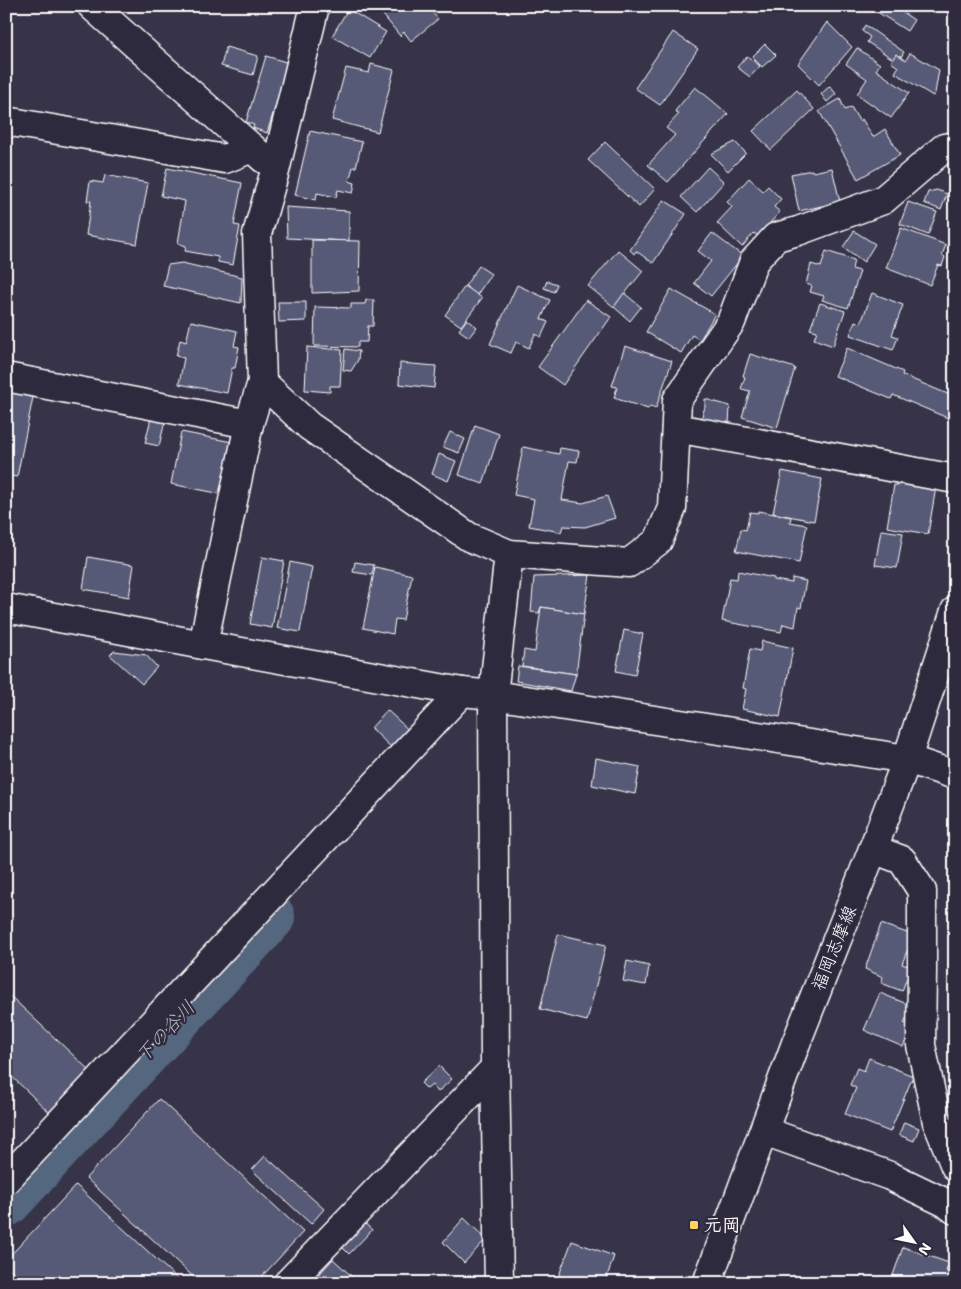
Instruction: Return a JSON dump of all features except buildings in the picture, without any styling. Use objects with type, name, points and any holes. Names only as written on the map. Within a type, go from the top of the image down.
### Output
[{"type":"street","points":[[92,6],[276,171]]},
{"type":"street","points":[[203,645],[248,424],[262,382],[257,234],[276,171],[315,6]]},
{"type":"street","points":[[6,121],[225,159],[252,148]]},
{"type":"street","points":[[262,382],[309,426],[469,537],[509,554],[629,563],[658,541],[672,508],[677,400],[732,322],[754,260],[776,238],[883,200],[944,148],[955,146]]},
{"type":"street","points":[[6,377],[248,424]]},
{"type":"street","points":[[676,428],[955,479]]},
{"type":"street","points":[[499,1283],[494,1068],[493,695],[509,554]]},
{"type":"street","points":[[6,608],[462,692],[493,695],[907,759],[955,775]]},
{"type":"street","name":"福岡志摩線","points":[[708,1283],[796,1043],[907,759],[955,611]]},
{"type":"street","points":[[6,1180],[462,692]]},
{"type":"street","points":[[873,849],[902,860],[922,891],[921,1045],[937,1122],[955,1166]]},
{"type":"street","points":[[288,1283],[494,1068]]},
{"type":"street","points":[[764,1131],[890,1176],[952,1201]]},
{"type":"waterway","name":"下の谷川","points":[[6,1202],[270,917]]},
{"type":"place","name":"元岡","points":[[694,1225]]}]
